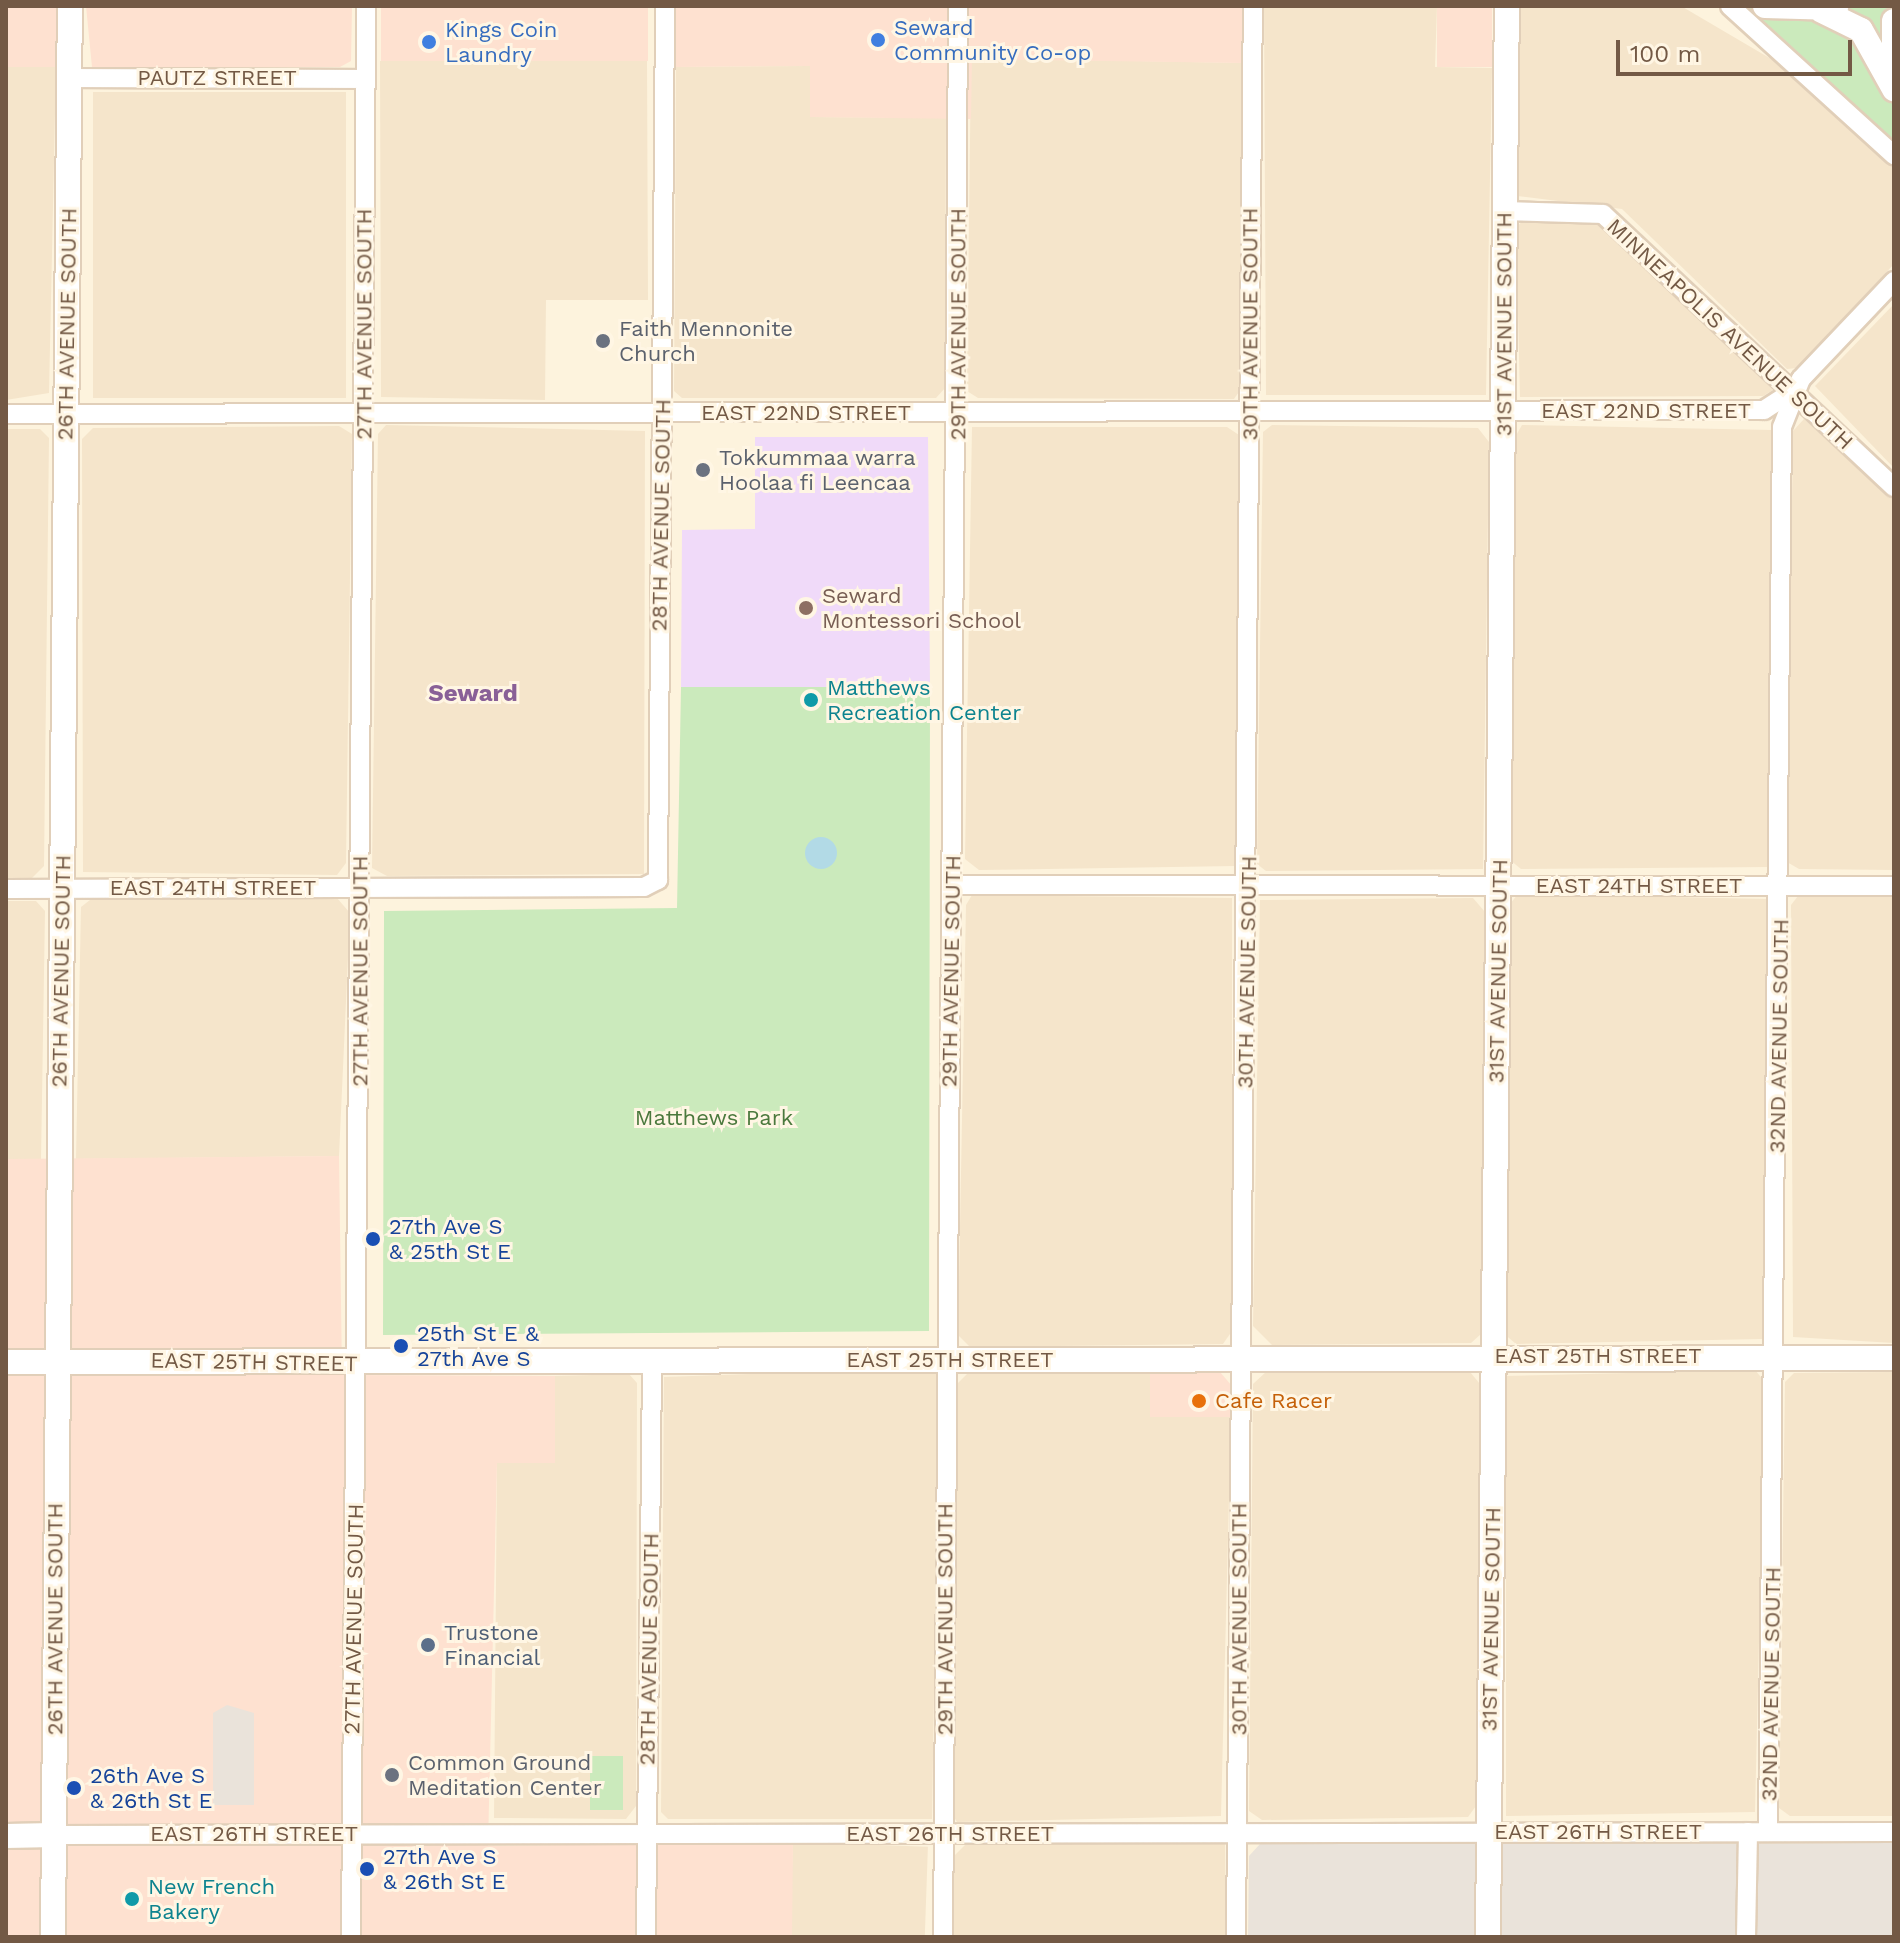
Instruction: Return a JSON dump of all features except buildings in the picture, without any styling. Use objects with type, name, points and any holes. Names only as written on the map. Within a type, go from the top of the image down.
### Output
[{"type":"street","name":"26TH AVENUE SOUTH","points":[[53,1937],[70,6]]},
{"type":"street","name":"27TH AVENUE SOUTH","points":[[351,1937],[366,6]]},
{"type":"street","name":"28TH AVENUE SOUTH","points":[[658,880],[665,6]]},
{"type":"street","name":"29TH AVENUE SOUTH","points":[[943,1937],[951,885],[959,413],[958,6]]},
{"type":"street","name":"30TH AVENUE SOUTH","points":[[1236,1937],[1249,885],[1253,6]]},
{"type":"street","name":"31ST AVENUE SOUTH","points":[[1488,1937],[1507,6]]},
{"type":"street","points":[[1730,6],[1894,155]]},
{"type":"street","points":[[1765,6],[1832,8],[1861,30],[1894,89]]},
{"type":"street","points":[[1894,21],[1894,55]]},
{"type":"street","name":"PAUTZ STREET","points":[[69,78],[364,79]]},
{"type":"street","name":"MINNEAPOLIS AVENUE SOUTH","points":[[1505,211],[1603,214],[1894,487]]},
{"type":"street","name":"32ND AVENUE SOUTH","points":[[1768,1832],[1772,1357],[1781,886],[1782,427],[1792,392],[1894,281]]},
{"type":"street","name":"EAST 22ND STREET","points":[[6,414],[1764,410],[1792,392]]},
{"type":"street","name":"EAST 24TH STREET","points":[[6,889],[644,887],[658,880]]},
{"type":"street","name":"EAST 24TH STREET","points":[[951,885],[1894,886]]},
{"type":"street","name":"EAST 25TH STREET","points":[[6,1362],[357,1364],[1494,1356],[1894,1358]]},
{"type":"street","name":"28TH AVENUE SOUTH","points":[[646,1937],[652,1361]]},
{"type":"street","name":"32ND AVENUE SOUTH","points":[[1746,1937],[1748,1832]]},
{"type":"street","name":"EAST 26TH STREET","points":[[6,1836],[1894,1832]]},
{"type":"shaded area","points":[[6,6],[57,6],[57,67],[6,67]]},
{"type":"shaded area","points":[[86,6],[352,6],[351,61],[340,67],[92,67]]},
{"type":"shaded area","points":[[381,6],[648,6],[648,61],[381,61]]},
{"type":"shaded area","points":[[675,6],[1242,6],[1243,63],[972,59],[971,119],[810,117],[810,66],[676,67]]},
{"type":"shaded area","points":[[1264,6],[1437,6],[1435,67],[1492,68],[1486,395],[1266,395]]},
{"type":"shaded area","points":[[1437,6],[1492,6],[1492,67],[1437,67]]},
{"type":"shaded area","points":[[1518,6],[1681,6],[1778,63],[1894,166],[1894,264],[1797,368],[1787,369],[1622,209],[1517,196]]},
{"type":"shaded area","points":[[971,58],[1243,63],[1241,389],[1234,399],[978,398],[967,391]]},
{"type":"shaded area","points":[[647,59],[648,300],[546,300],[545,400],[381,397],[380,61]]},
{"type":"shaded area","points":[[56,66],[49,393],[6,400],[6,67]]},
{"type":"shaded area","points":[[810,66],[810,117],[946,118],[945,388],[936,398],[682,398],[674,391],[676,67]]},
{"type":"shaded area","points":[[93,92],[346,92],[346,398],[93,398]]},
{"type":"shaded area","points":[[1525,218],[1597,218],[1773,390],[1763,396],[1520,397],[1516,228]]},
{"type":"shaded area","points":[[1894,304],[1894,468],[1815,386]]},
{"type":"shaded area","points":[[1804,419],[1894,499],[1894,870],[1799,869],[1787,862],[1793,431]]},
{"type":"shaded area","points":[[386,425],[645,431],[644,874],[387,876],[372,868],[378,434]]},
{"type":"shaded area","points":[[1272,425],[1478,428],[1489,442],[1483,869],[1266,871],[1257,864],[1263,432]]},
{"type":"shaded area","points":[[1522,425],[1772,430],[1769,867],[1521,869],[1510,860],[1514,439]]},
{"type":"shaded area","points":[[339,426],[352,434],[346,863],[337,875],[83,872],[82,439],[93,428]]},
{"type":"shaded area","points":[[972,427],[1227,427],[1239,435],[1235,866],[979,870],[965,859]]},
{"type":"shaded area","points":[[6,429],[40,429],[49,438],[44,866],[32,878],[6,878]]},
{"type":"shaded area","name":"Seward Montessori School","points":[[755,437],[928,437],[930,687],[681,687],[682,530],[755,529]]},
{"type":"shaded area","points":[[1518,894],[1768,899],[1762,1339],[1516,1344],[1502,1332],[1510,904]]},
{"type":"shaded area","points":[[972,895],[1232,898],[1232,1331],[1223,1344],[970,1347],[958,1335],[966,905]]},
{"type":"shaded area","points":[[1798,896],[1894,897],[1894,1343],[1793,1337],[1791,905]]},
{"type":"shaded area","points":[[337,898],[350,913],[339,1156],[76,1159],[81,907],[90,900]]},
{"type":"shaded area","points":[[1473,898],[1485,912],[1481,1334],[1471,1343],[1272,1345],[1253,1326],[1260,900]]},
{"type":"shaded area","points":[[6,901],[36,901],[45,911],[41,1160],[6,1159]]},
{"type":"shaded area","points":[[339,1156],[342,1375],[555,1376],[555,1463],[497,1463],[488,1846],[793,1842],[792,1937],[6,1937],[6,1159]]},
{"type":"shaded area","points":[[920,1368],[939,1375],[932,1819],[668,1819],[661,1812],[664,1377]]},
{"type":"shaded area","points":[[1755,1370],[1765,1382],[1755,1812],[1506,1816],[1506,1376]]},
{"type":"shaded area","points":[[1267,1371],[1470,1372],[1480,1384],[1476,1806],[1468,1817],[1262,1820],[1249,1811],[1253,1384]]},
{"type":"shaded area","points":[[1150,1372],[1150,1417],[1231,1417],[1221,1816],[957,1822],[950,1811],[958,1383],[968,1373]]},
{"type":"shaded area","points":[[1150,1372],[1220,1372],[1232,1386],[1231,1417],[1150,1417]]},
{"type":"shaded area","points":[[1894,1372],[1894,1816],[1790,1816],[1779,1808],[1785,1382],[1794,1373]]},
{"type":"shaded area","points":[[629,1374],[637,1383],[636,1806],[626,1819],[494,1818],[497,1463],[555,1463],[555,1376]]},
{"type":"shaded area","points":[[227,1705],[254,1713],[254,1805],[213,1805],[213,1713]]},
{"type":"shaded area","points":[[793,1842],[928,1847],[925,1937],[790,1937]]},
{"type":"shaded area","points":[[1894,1843],[1894,1937],[1248,1937],[1249,1856],[1260,1844]]},
{"type":"shaded area","points":[[1225,1844],[1226,1937],[953,1937],[953,1857],[965,1845]]},
{"type":"green space","points":[[1740,6],[1894,6],[1894,141],[1769,26]]},
{"type":"green space","name":"Matthews Park","points":[[681,687],[930,687],[929,1331],[383,1335],[384,911],[677,908]]},
{"type":"green space","points":[[590,1756],[623,1756],[623,1810],[590,1810]]},
{"type":"water","points":[[821,837],[833,841],[837,853],[833,865],[821,869],[809,865],[805,853],[809,841]]},
{"type":"place","name":"Seward Community Co-op","points":[[878,40]]},
{"type":"place","name":"Kings Coin Laundry","points":[[429,42]]},
{"type":"place","name":"Faith Mennonite Church","points":[[603,341]]},
{"type":"place","name":"Tokkummaa warra Hoolaa fi Leencaa","points":[[703,470]]},
{"type":"place","name":"Seward Montessori School","points":[[806,608]]},
{"type":"place","name":"Matthews Recreation Center","points":[[811,700]]},
{"type":"place","name":"27th Ave S & 25th St E","points":[[373,1239]]},
{"type":"place","name":"25th St E & 27th Ave S","points":[[401,1346]]},
{"type":"place","name":"Cafe Racer","points":[[1199,1401]]},
{"type":"place","name":"Trustone Financial","points":[[428,1645]]},
{"type":"place","name":"Common Ground Meditation Center","points":[[392,1775]]},
{"type":"place","name":"26th Ave S & 26th St E","points":[[74,1788]]},
{"type":"place","name":"27th Ave S & 26th St E","points":[[367,1869]]},
{"type":"place","name":"New French Bakery","points":[[132,1899]]},
{"type":"district","name":"Seward","points":[[473,694]]}]
